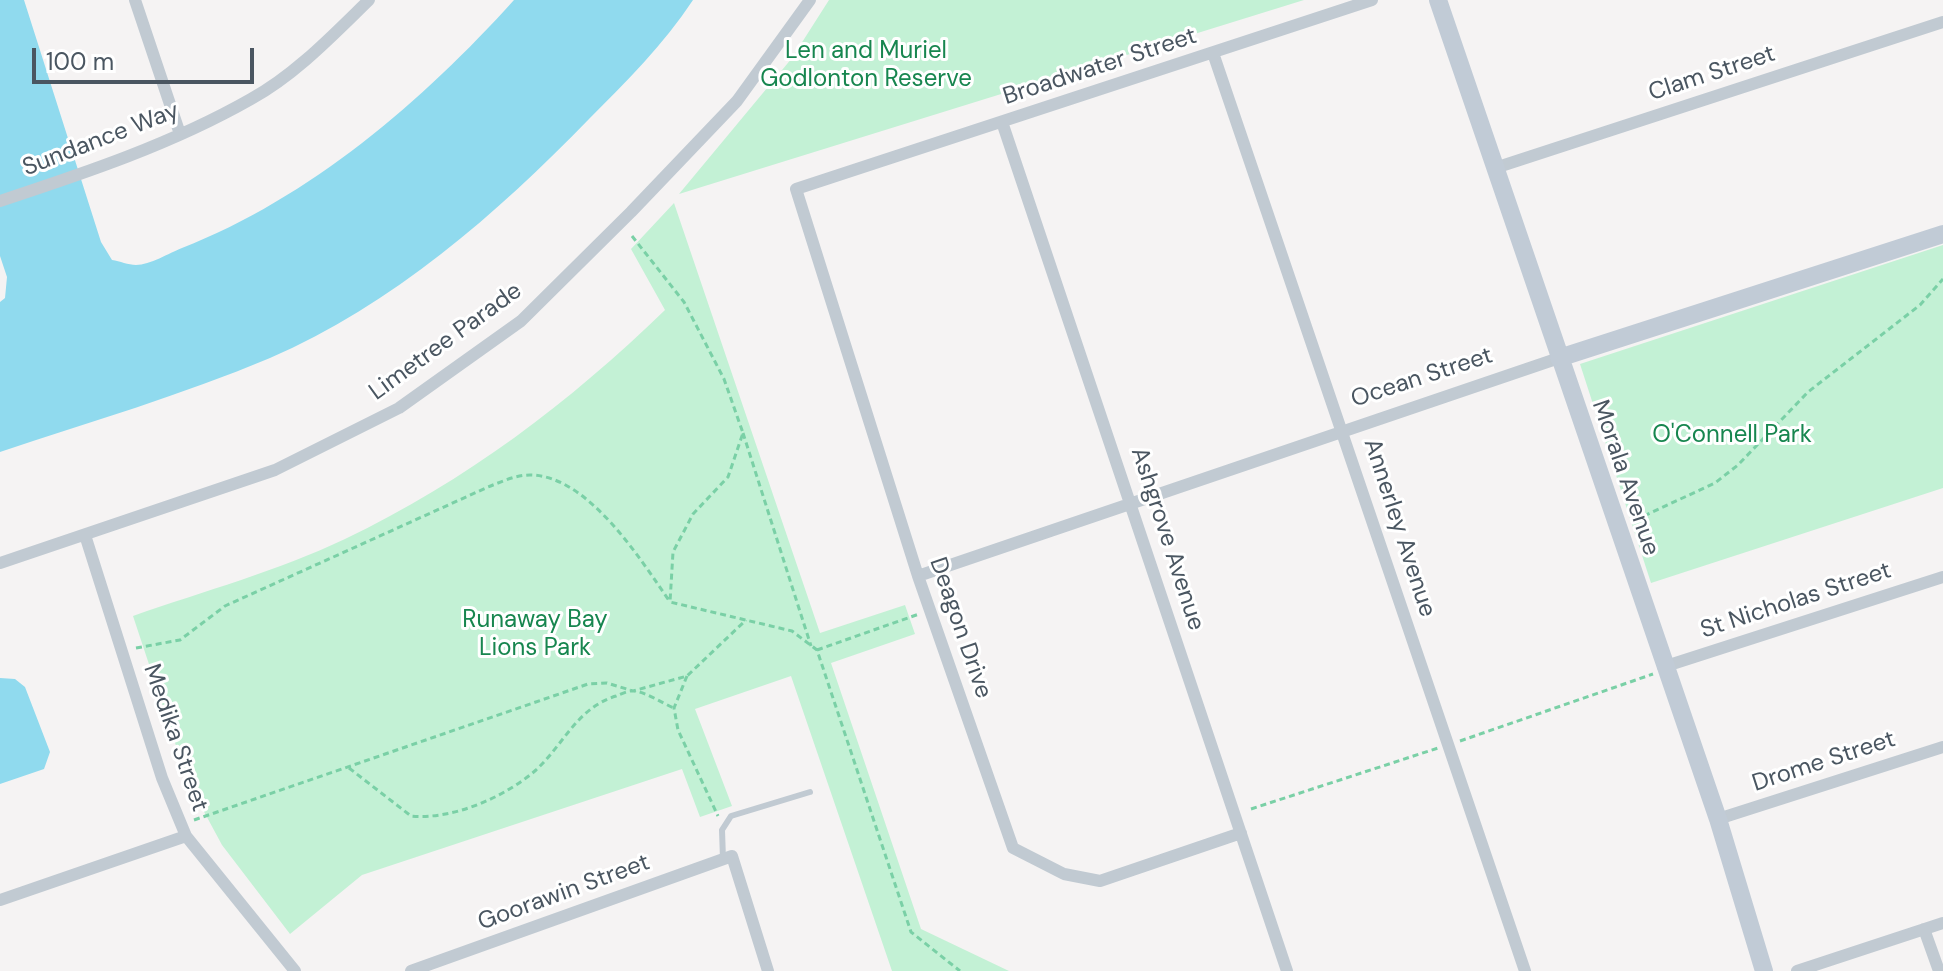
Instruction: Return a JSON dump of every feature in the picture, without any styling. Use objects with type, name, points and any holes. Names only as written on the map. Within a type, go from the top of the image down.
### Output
[{"type":"main road","name":"Morala Avenue","points":[[1438,0],[1663,667],[1718,819],[1764,971]]},
{"type":"main road","name":"Ocean Street","points":[[1559,358],[1943,234]]},
{"type":"street","points":[[135,0],[180,134]]},
{"type":"street","name":"Sundance Way","points":[[0,201],[90,172],[254,98],[321,46],[369,0]]},
{"type":"street","name":"Limetree Parade","points":[[0,563],[275,470],[399,408],[521,321],[729,111],[810,0]]},
{"type":"street","name":"Broadwater Street","points":[[796,189],[1372,0]]},
{"type":"street","name":"Clam Street","points":[[1495,168],[1943,22]]},
{"type":"street","name":"Annerley Avenue","points":[[1213,53],[1525,971]]},
{"type":"street","name":"Ashgrove Avenue","points":[[1002,122],[1132,501],[1287,971]]},
{"type":"street","name":"Deagon Drive","points":[[796,189],[918,576],[1013,848],[1064,874],[1100,881],[1241,833]]},
{"type":"street","name":"Ocean Street","points":[[918,576],[1342,429],[1559,358]]},
{"type":"street","name":"Medika Street","points":[[85,535],[162,778],[183,830],[295,971]]},
{"type":"street","name":"St Nicholas Street","points":[[1663,667],[1943,577]]},
{"type":"street","name":"Drome Street","points":[[1718,819],[1943,747]]},
{"type":"street","points":[[0,900],[183,830]]},
{"type":"street","points":[[728,858],[768,971]]},
{"type":"street","name":"Goorawin Street","points":[[411,971],[728,858]]},
{"type":"street","points":[[1797,971],[1943,923]]},
{"type":"street","points":[[1924,929],[1939,971]]},
{"type":"lane","points":[[728,858],[724,826],[731,816],[810,792]]},
{"type":"path","points":[[632,236],[684,302],[724,379],[811,646]]},
{"type":"path","points":[[1635,520],[1715,483],[1738,465],[1808,392],[1920,305],[1943,279]]},
{"type":"path","points":[[670,602],[673,552],[693,514],[728,477],[743,433]]},
{"type":"path","points":[[122,651],[180,640],[225,606],[488,487],[528,475],[544,477],[564,486],[610,521],[635,550],[670,602],[792,631],[817,650],[911,932],[960,971]]},
{"type":"path","points":[[817,650],[931,611]]},
{"type":"path","points":[[724,826],[713,809],[678,730],[674,708],[687,676],[746,620]]},
{"type":"path","points":[[348,767],[361,781],[411,816],[451,811],[508,790],[549,757],[587,709],[602,700],[687,676]]},
{"type":"path","points":[[183,830],[348,767],[588,684],[607,683],[674,708]]},
{"type":"green space","name":"Len and Muriel Godlonton Reserve","points":[[829,0],[1304,0],[679,194],[792,58]]},
{"type":"green space","name":"Runaway Bay Lions Park","points":[[674,203],[820,633],[905,605],[915,634],[831,663],[921,929],[1009,971],[892,971],[791,676],[695,709],[732,806],[700,817],[682,769],[362,875],[290,934],[222,845],[188,782],[133,616],[267,571],[345,539],[433,492],[514,438],[592,377],[665,310],[631,249]]},
{"type":"green space","name":"O'Connell Park","points":[[1943,245],[1943,488],[1651,583],[1580,364]]},
{"type":"water","points":[[0,0],[24,0],[101,242],[112,260],[136,265],[153,261],[229,227],[319,174],[403,110],[514,0],[693,0],[631,77],[518,189],[441,254],[358,312],[270,358],[237,371],[0,452],[0,302],[5,298],[7,277],[0,256]]},
{"type":"water","points":[[0,678],[15,679],[25,687],[50,752],[44,769],[0,784]]}]
